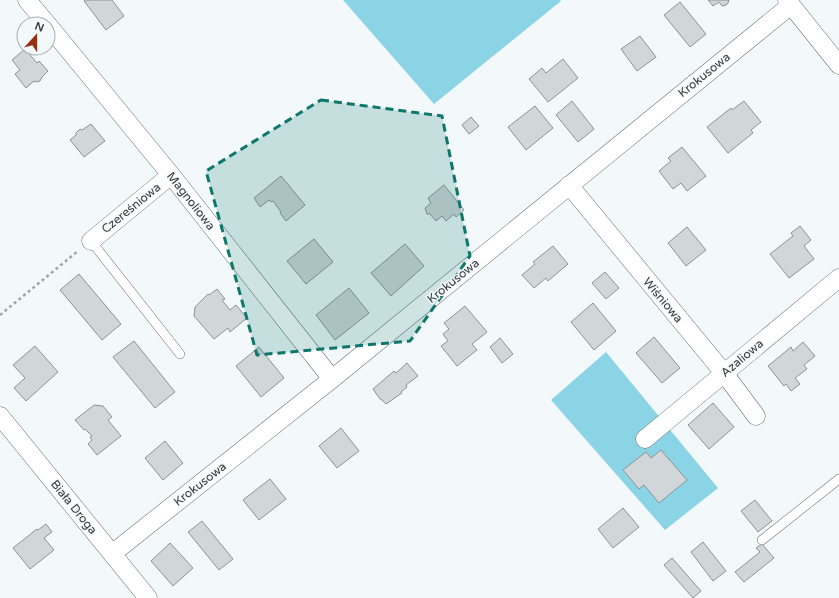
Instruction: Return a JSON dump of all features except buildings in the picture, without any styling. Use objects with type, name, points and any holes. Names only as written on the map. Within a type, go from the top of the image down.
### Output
[{"type":"street","name":"Magnoliowa","points":[[28,0],[41,16]]},
{"type":"street","points":[[789,2],[839,65]]},
{"type":"street","name":"Krokusowa","points":[[112,553],[332,379],[789,2]]},
{"type":"street","name":"Magnoliowa","points":[[56,35],[171,175],[332,379]]},
{"type":"street","name":"Czereśniowa","points":[[91,240],[171,175]]},
{"type":"street","name":"Wiśniowa","points":[[569,185],[724,373],[756,416]]},
{"type":"street","name":"Azaliowa","points":[[645,439],[839,278]]},
{"type":"street","name":"Biała Droga","points":[[0,416],[148,598]]},
{"type":"lane","points":[[91,240],[180,354]]},
{"type":"lane","points":[[762,540],[839,479]]},
{"type":"path","points":[[0,315],[91,240]]},
{"type":"highlighted area","points":[[321,100],[442,116],[470,256],[410,341],[257,355],[206,171]]},
{"type":"shaded area","points":[[343,0],[560,0],[561,1],[434,104]]},
{"type":"shaded area","points":[[606,352],[718,488],[665,530],[551,400]]}]
